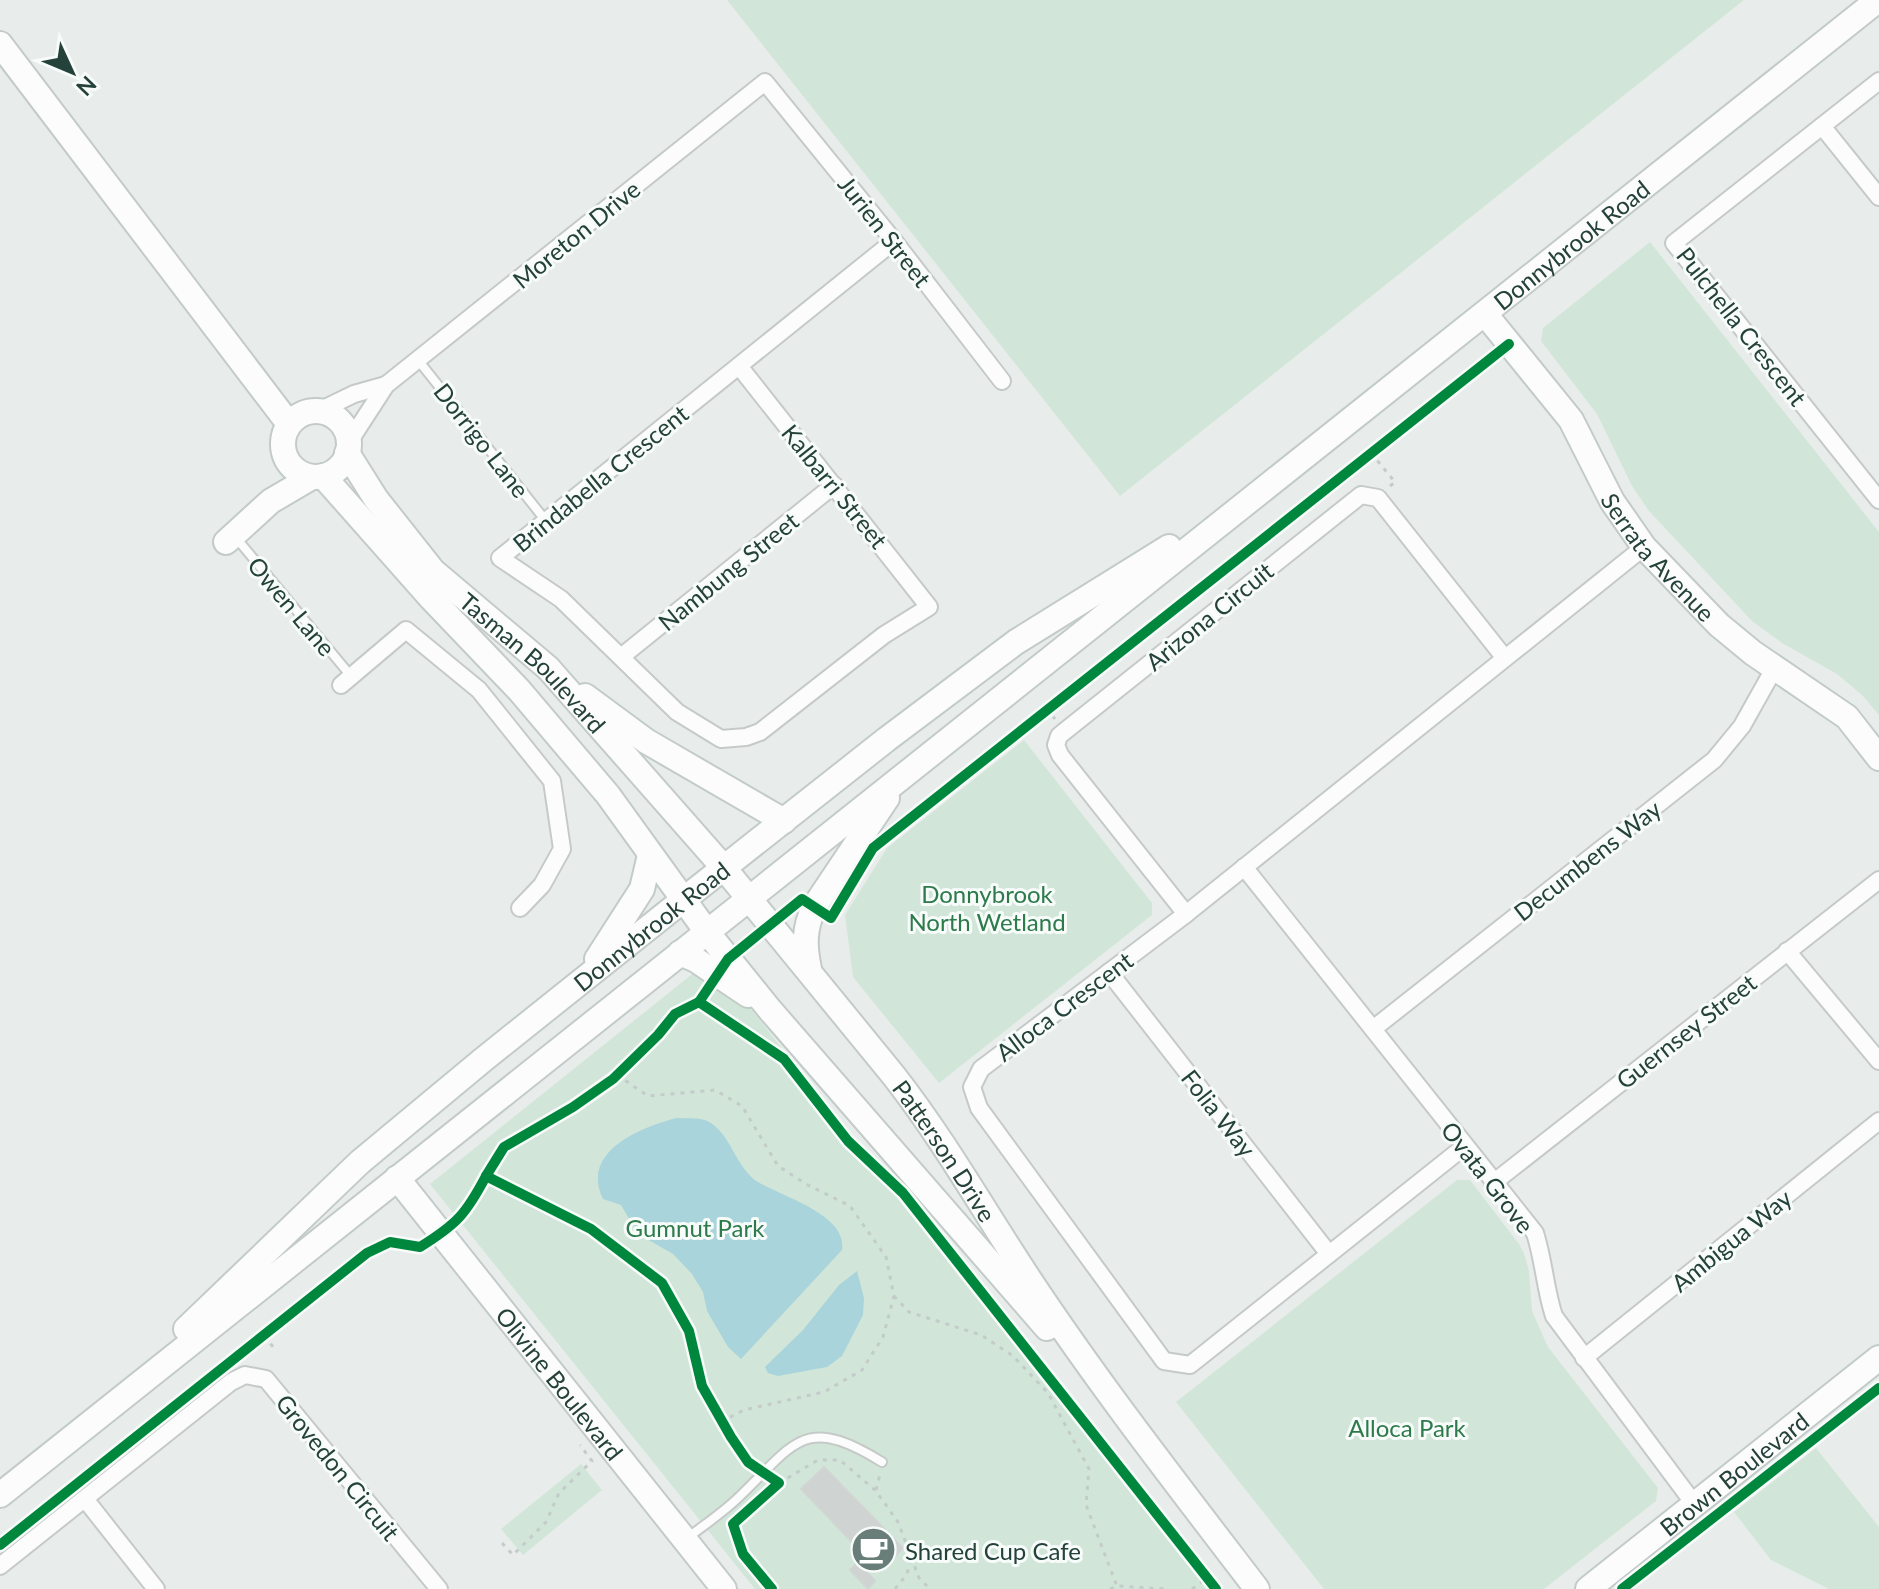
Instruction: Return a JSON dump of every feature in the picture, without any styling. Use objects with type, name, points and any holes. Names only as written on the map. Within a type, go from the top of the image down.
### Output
[{"type":"street","name":"Donnybrook Road","points":[[0,1495],[1878,0]]},
{"type":"street","points":[[0,44],[289,424]]},
{"type":"street","name":"Pulchella Crescent","points":[[1879,81],[1674,243],[1879,500]]},
{"type":"street","name":"Jurien Street","points":[[765,82],[1002,381]]},
{"type":"street","name":"Moreton Drive","points":[[348,447],[386,385],[765,82]]},
{"type":"street","points":[[1822,126],[1879,197]]},
{"type":"street","name":"Brindabella Crescent","points":[[894,241],[500,558],[561,599],[677,712],[721,739],[746,737],[760,732],[884,635],[929,607]]},
{"type":"street","name":"Serrata Avenue","points":[[1485,314],[1571,420],[1612,501],[1644,547],[1719,625],[1847,717],[1879,758]]},
{"type":"street","name":"Kalbarri Street","points":[[739,366],[929,607]]},
{"type":"street","name":"Moreton Drive","points":[[319,411],[354,394],[386,385]]},
{"type":"street","points":[[230,538],[271,501],[337,469],[348,447],[339,421],[319,411],[297,416],[289,424],[282,446],[285,458],[301,474],[318,476]]},
{"type":"street","name":"Tasman Boulevard","points":[[348,447],[376,499],[433,571],[548,668],[749,898]]},
{"type":"street","points":[[271,501],[285,458]]},
{"type":"street","name":"Tasman Boulevard","points":[[318,476],[519,690],[608,795],[707,932]]},
{"type":"street","name":"Nambung Street","points":[[621,657],[834,485]]},
{"type":"street","name":"Donnybrook Road","points":[[89,1424],[360,1162],[683,900],[1016,642],[1263,489]]},
{"type":"street","name":"Arizona Circuit","points":[[1186,914],[1060,755],[1056,745],[1059,736],[1361,495],[1378,498]]},
{"type":"street","points":[[1378,498],[1504,657]]},
{"type":"street","name":"Alloca Crescent","points":[[1465,1146],[1190,1365],[1164,1361],[979,1108],[972,1087],[981,1069],[1186,914],[1644,547]]},
{"type":"street","points":[[346,681],[406,630],[479,690],[552,781],[562,849],[542,885],[520,908]]},
{"type":"street","name":"Decumbens Way","points":[[1373,1029],[1714,760],[1742,726],[1775,667]]},
{"type":"street","points":[[548,668],[646,741],[784,821]]},
{"type":"street","points":[[809,970],[804,945],[806,926],[814,907],[901,776]]},
{"type":"street","points":[[576,986],[610,942],[642,889],[650,855]]},
{"type":"street","name":"Ovata Grove","points":[[1244,867],[1535,1233],[1554,1316],[1695,1505]]},
{"type":"street","name":"Guernsey Street","points":[[1493,1183],[1879,880]]},
{"type":"street","name":"Patterson Drive","points":[[749,898],[920,1109],[1030,1279],[1125,1417],[1257,1589]]},
{"type":"street","name":"Patterson Drive","points":[[707,932],[770,1010],[1125,1417]]},
{"type":"street","points":[[1787,951],[1879,1061]]},
{"type":"street","points":[[680,953],[696,960],[770,1010]]},
{"type":"street","name":"Folia Way","points":[[1109,972],[1329,1254]]},
{"type":"street","name":"Ambigua Way","points":[[1584,1358],[1879,1121]]},
{"type":"street","name":"Olivine Boulevard","points":[[397,1178],[724,1589]]},
{"type":"street","name":"Brown Boulevard","points":[[1588,1589],[1878,1359]]},
{"type":"street","name":"Grovedon Circuit","points":[[0,1566],[231,1382],[245,1375],[266,1379],[439,1589]]},
{"type":"street","points":[[85,1499],[156,1589]]},
{"type":"lane","name":"Dorrigo Lane","points":[[418,360],[546,521]]},
{"type":"lane","name":"Owen Lane","points":[[230,538],[346,681]]},
{"type":"lane","points":[[685,1540],[739,1498],[793,1445],[818,1437],[838,1439],[882,1462]]},
{"type":"path","points":[[1359,463],[1384,443]]},
{"type":"path","points":[[1371,453],[1395,482],[1378,498]]},
{"type":"path","points":[[1035,719],[1060,699]]},
{"type":"path","points":[[603,1086],[627,1065]]},
{"type":"path","points":[[617,1075],[648,1096],[715,1090],[742,1106],[778,1166],[850,1206],[886,1257],[894,1296],[883,1337],[862,1370],[824,1392],[744,1410],[724,1425],[715,1410]]},
{"type":"path","points":[[894,1296],[909,1312],[981,1335],[1013,1356],[1048,1393],[1089,1469],[1086,1505],[1118,1588]]},
{"type":"path","points":[[252,1346],[276,1327]]},
{"type":"path","points":[[264,1336],[275,1349]]},
{"type":"path","points":[[1040,1367],[1060,1392]]},
{"type":"path","points":[[502,1543],[513,1555],[546,1522],[559,1493],[592,1461],[577,1441]]},
{"type":"path","points":[[762,1473],[774,1487],[818,1460],[840,1460],[876,1491],[898,1522],[919,1578],[930,1589]]},
{"type":"path","points":[[895,1589],[907,1574],[911,1557]]},
{"type":"path","points":[[1197,1566],[1216,1589]]},
{"type":"path","points":[[1192,1589],[1207,1578]]},
{"type":"path","points":[[1110,1589],[1166,1589]]},
{"type":"green space","points":[[727,0],[1744,0],[1120,496]]},
{"type":"green space","points":[[1650,242],[1879,532],[1879,715],[1862,695],[1837,674],[1782,643],[1752,621],[1649,511],[1632,486],[1597,414],[1541,341],[1543,328]]},
{"type":"green space","name":"Donnybrook North Wetland","points":[[1024,740],[1152,903],[1152,915],[939,1083],[853,977],[845,915],[887,848]]},
{"type":"green space","name":"Gumnut Park","points":[[711,959],[1212,1589],[755,1589],[430,1184]]},
{"type":"green space","name":"Alloca Park","points":[[1457,1180],[1470,1180],[1519,1244],[1529,1271],[1532,1311],[1548,1347],[1658,1488],[1656,1501],[1544,1589],[1324,1589],[1176,1402]]},
{"type":"green space","points":[[1816,1448],[1879,1527],[1879,1589],[1829,1589],[1771,1560],[1734,1512]]},
{"type":"green space","points":[[581,1464],[602,1490],[523,1555],[501,1529]]},
{"type":"water","points":[[676,1118],[700,1119],[715,1126],[750,1176],[812,1208],[835,1227],[841,1238],[842,1250],[741,1359],[728,1347],[707,1311],[703,1292],[692,1274],[673,1254],[638,1234],[621,1205],[603,1199],[598,1182],[606,1155],[617,1145],[646,1128]]},
{"type":"water","points":[[857,1271],[864,1298],[863,1315],[842,1356],[827,1367],[778,1376],[768,1373],[765,1367],[803,1330],[839,1285]]},
{"type":"building","points":[[824,1467],[903,1548],[880,1571],[801,1489]]},
{"type":"building","points":[[858,1562],[875,1581],[868,1589],[850,1570]]},
{"type":"cycle path","points":[[1216,1589],[903,1193],[848,1141],[784,1059],[699,1002],[728,959],[802,899],[831,918],[873,848],[1509,344]]},
{"type":"cycle path","points":[[486,1176],[504,1147],[573,1107],[613,1079],[675,1014],[699,1002]]},
{"type":"cycle path","points":[[0,1545],[367,1253],[390,1242],[420,1247],[443,1232],[466,1209],[486,1176],[591,1229],[662,1283],[689,1331],[702,1386],[731,1437],[748,1462],[779,1483],[733,1524],[743,1554],[772,1589]]},
{"type":"cycle path","points":[[1622,1589],[1879,1388]]},
{"type":"place","name":"Shared Cup Cafe","points":[[874,1550]]}]
